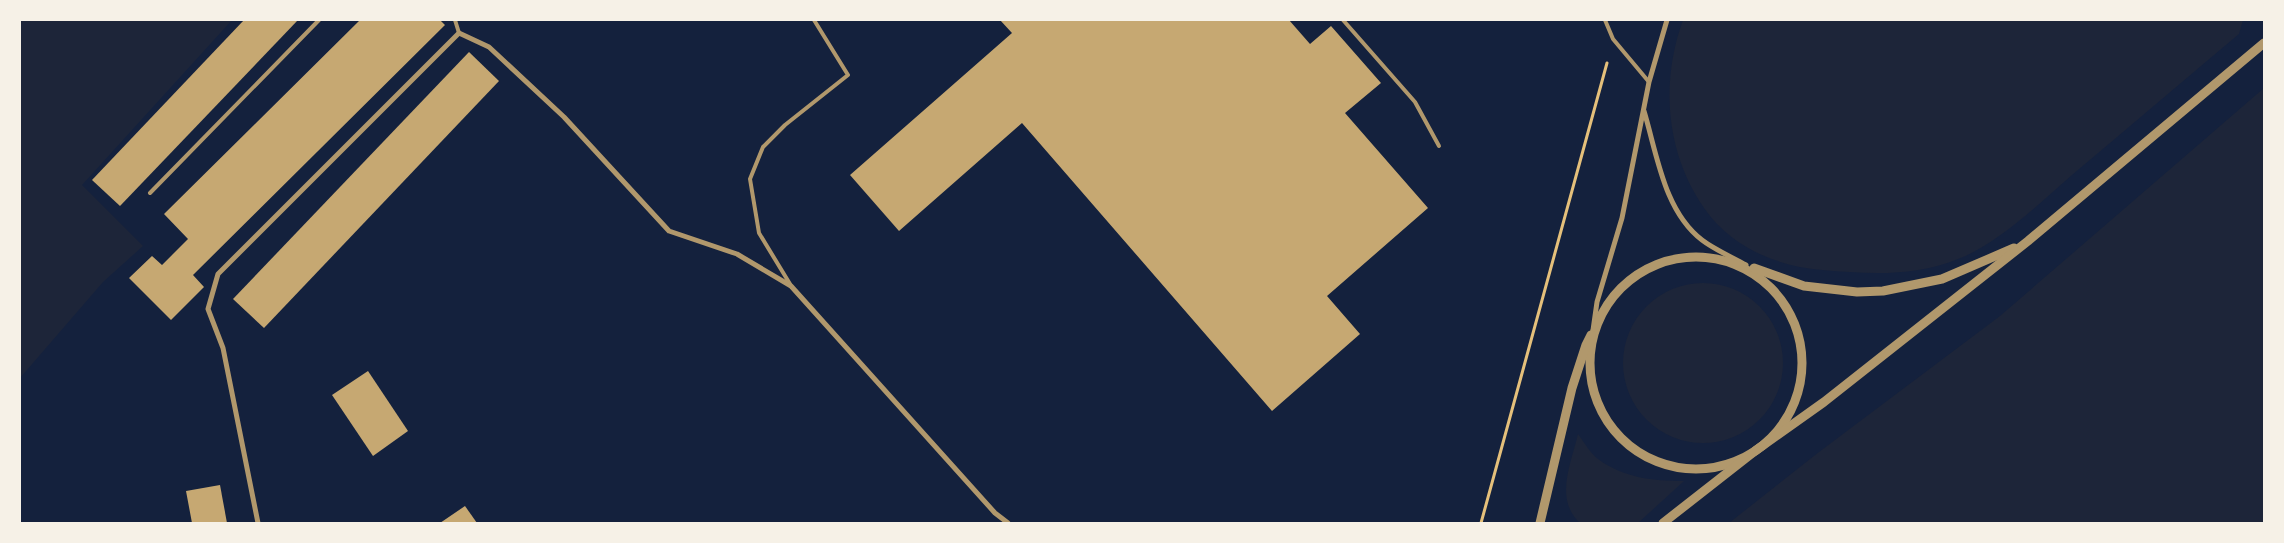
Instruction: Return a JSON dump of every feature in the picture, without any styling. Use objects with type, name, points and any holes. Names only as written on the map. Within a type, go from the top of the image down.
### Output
[{"type":"street","points":[[1644,111],[1667,192],[1678,210],[1702,240],[1746,265],[1765,280],[1785,305],[1796,323],[1804,358],[1799,394],[1782,424],[1755,451],[1726,466],[1693,470],[1661,464],[1632,448],[1619,437],[1610,425],[1595,395],[1591,378],[1593,330],[1597,302],[1622,218],[1649,82],[1667,20]]},
{"type":"street","points":[[258,523],[223,348],[208,309],[218,274],[459,33],[489,47],[550,104],[669,231],[737,254],[791,286],[995,513],[1008,523]]},
{"type":"street","points":[[1663,523],[1755,451],[1824,402],[2028,241],[2264,43]]},
{"type":"street","points":[[1540,523],[1572,388],[1586,345],[1604,309],[1628,282],[1641,273],[1675,259],[1695,257],[1724,259],[1804,286],[1857,292],[1883,291],[1942,279],[2028,241]]},
{"type":"lane","points":[[150,193],[319,20]]},
{"type":"lane","points":[[455,20],[459,33]]},
{"type":"lane","points":[[791,286],[759,233],[750,179],[763,147],[785,125],[848,75],[814,20]]},
{"type":"lane","points":[[1343,20],[1415,102],[1439,146]]},
{"type":"lane","points":[[1605,20],[1613,39],[1649,82]]},
{"type":"path","points":[[1481,523],[1613,39]]},
{"type":"shaded area","points":[[20,20],[232,20],[82,185],[143,246],[103,282],[20,378]]},
{"type":"shaded area","points":[[1683,20],[2243,20],[2239,34],[2003,233],[1973,252],[1941,265],[1925,269],[1874,273],[1805,268],[1772,259],[1741,244],[1727,234],[1704,208],[1691,187],[1681,164],[1671,117],[1671,68]]},
{"type":"shaded area","points":[[2264,88],[2264,523],[1729,523],[1819,452],[2000,316]]},
{"type":"shaded area","points":[[1703,283],[1734,289],[1754,301],[1765,312],[1777,332],[1783,363],[1777,394],[1765,414],[1754,425],[1734,437],[1703,443],[1672,437],[1652,425],[1641,414],[1629,394],[1623,363],[1629,332],[1641,312],[1652,301],[1672,289]]},
{"type":"shaded area","points":[[1578,434],[1595,457],[1618,470],[1650,479],[1684,481],[1638,523],[1580,523],[1572,514],[1566,492],[1569,469]]},
{"type":"building","points":[[244,20],[298,20],[120,206],[92,180]]},
{"type":"building","points":[[360,20],[440,20],[445,25],[193,275],[204,287],[171,320],[129,278],[152,256],[162,265],[188,239],[164,214]]},
{"type":"building","points":[[1000,20],[1289,20],[1310,44],[1331,26],[1381,83],[1345,113],[1428,208],[1327,296],[1360,334],[1272,411],[1022,123],[899,231],[850,175],[1012,33]]},
{"type":"building","points":[[469,52],[499,81],[264,328],[233,299]]},
{"type":"building","points":[[368,371],[408,431],[373,456],[332,395]]},
{"type":"building","points":[[220,485],[227,523],[192,523],[186,491]]},
{"type":"building","points":[[465,506],[477,523],[440,523]]}]
